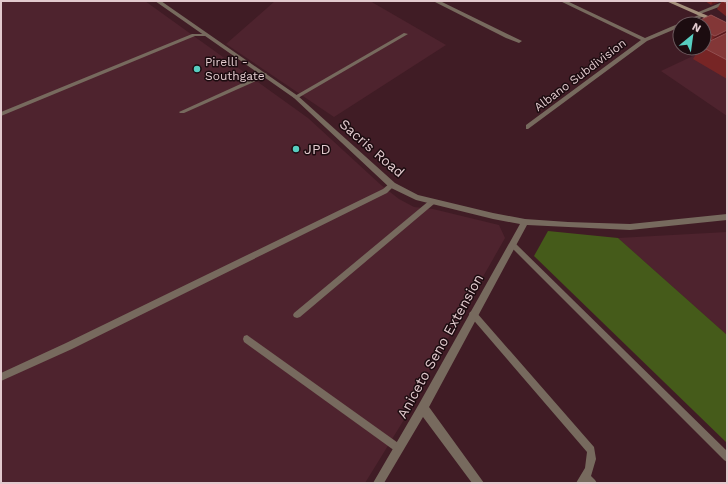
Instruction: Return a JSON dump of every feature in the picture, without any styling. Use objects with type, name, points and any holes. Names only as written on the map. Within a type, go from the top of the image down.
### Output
[{"type":"main road","points":[[669,1],[727,26]]},
{"type":"street","name":"Sacris Road","points":[[158,1],[296,97],[392,185],[416,197],[493,216],[525,222],[630,227],[727,217]]},
{"type":"street","points":[[436,1],[519,41]]},
{"type":"street","name":"Albano Subdivision","points":[[563,1],[645,40]]},
{"type":"street","name":"Albano Subdivision","points":[[697,16],[701,14]]},
{"type":"street","name":"Albano Subdivision","points":[[528,127],[645,40],[672,28]]},
{"type":"street","name":"Aniceto Seno Extension","points":[[378,483],[422,408],[525,222]]},
{"type":"street","points":[[422,408],[479,483]]},
{"type":"lane","points":[[701,14],[727,2]]},
{"type":"lane","points":[[296,97],[406,34]]},
{"type":"lane","points":[[1,114],[194,35],[207,35]]},
{"type":"lane","points":[[182,112],[265,75]]},
{"type":"lane","points":[[1,377],[69,346],[385,191],[392,185]]},
{"type":"lane","points":[[297,315],[432,202]]},
{"type":"lane","points":[[513,245],[727,457]]},
{"type":"lane","points":[[473,314],[591,450],[592,458],[586,481]]},
{"type":"lane","points":[[247,339],[398,448]]},
{"type":"shaded area","points":[[1,1],[145,1],[308,118],[381,185],[399,199],[414,207],[433,209],[499,225],[505,238],[438,356],[405,418],[365,483],[1,483]]},
{"type":"shaded area","points":[[275,1],[370,1],[446,45],[334,117],[226,44]]},
{"type":"shaded area","points":[[727,40],[727,116],[661,71],[693,56],[712,56],[712,47]]},
{"type":"shaded area","points":[[727,232],[727,335],[618,238]]},
{"type":"green space","points":[[548,231],[618,238],[727,335],[727,443],[534,256]]},
{"type":"building","points":[[711,15],[727,23],[727,30],[715,36],[712,35],[712,16],[709,16]]},
{"type":"building","points":[[727,33],[727,60],[712,52],[712,40]]},
{"type":"place","name":"Pirelli - Southgate","points":[[197,69]]},
{"type":"place","name":"JPD","points":[[296,149]]}]
